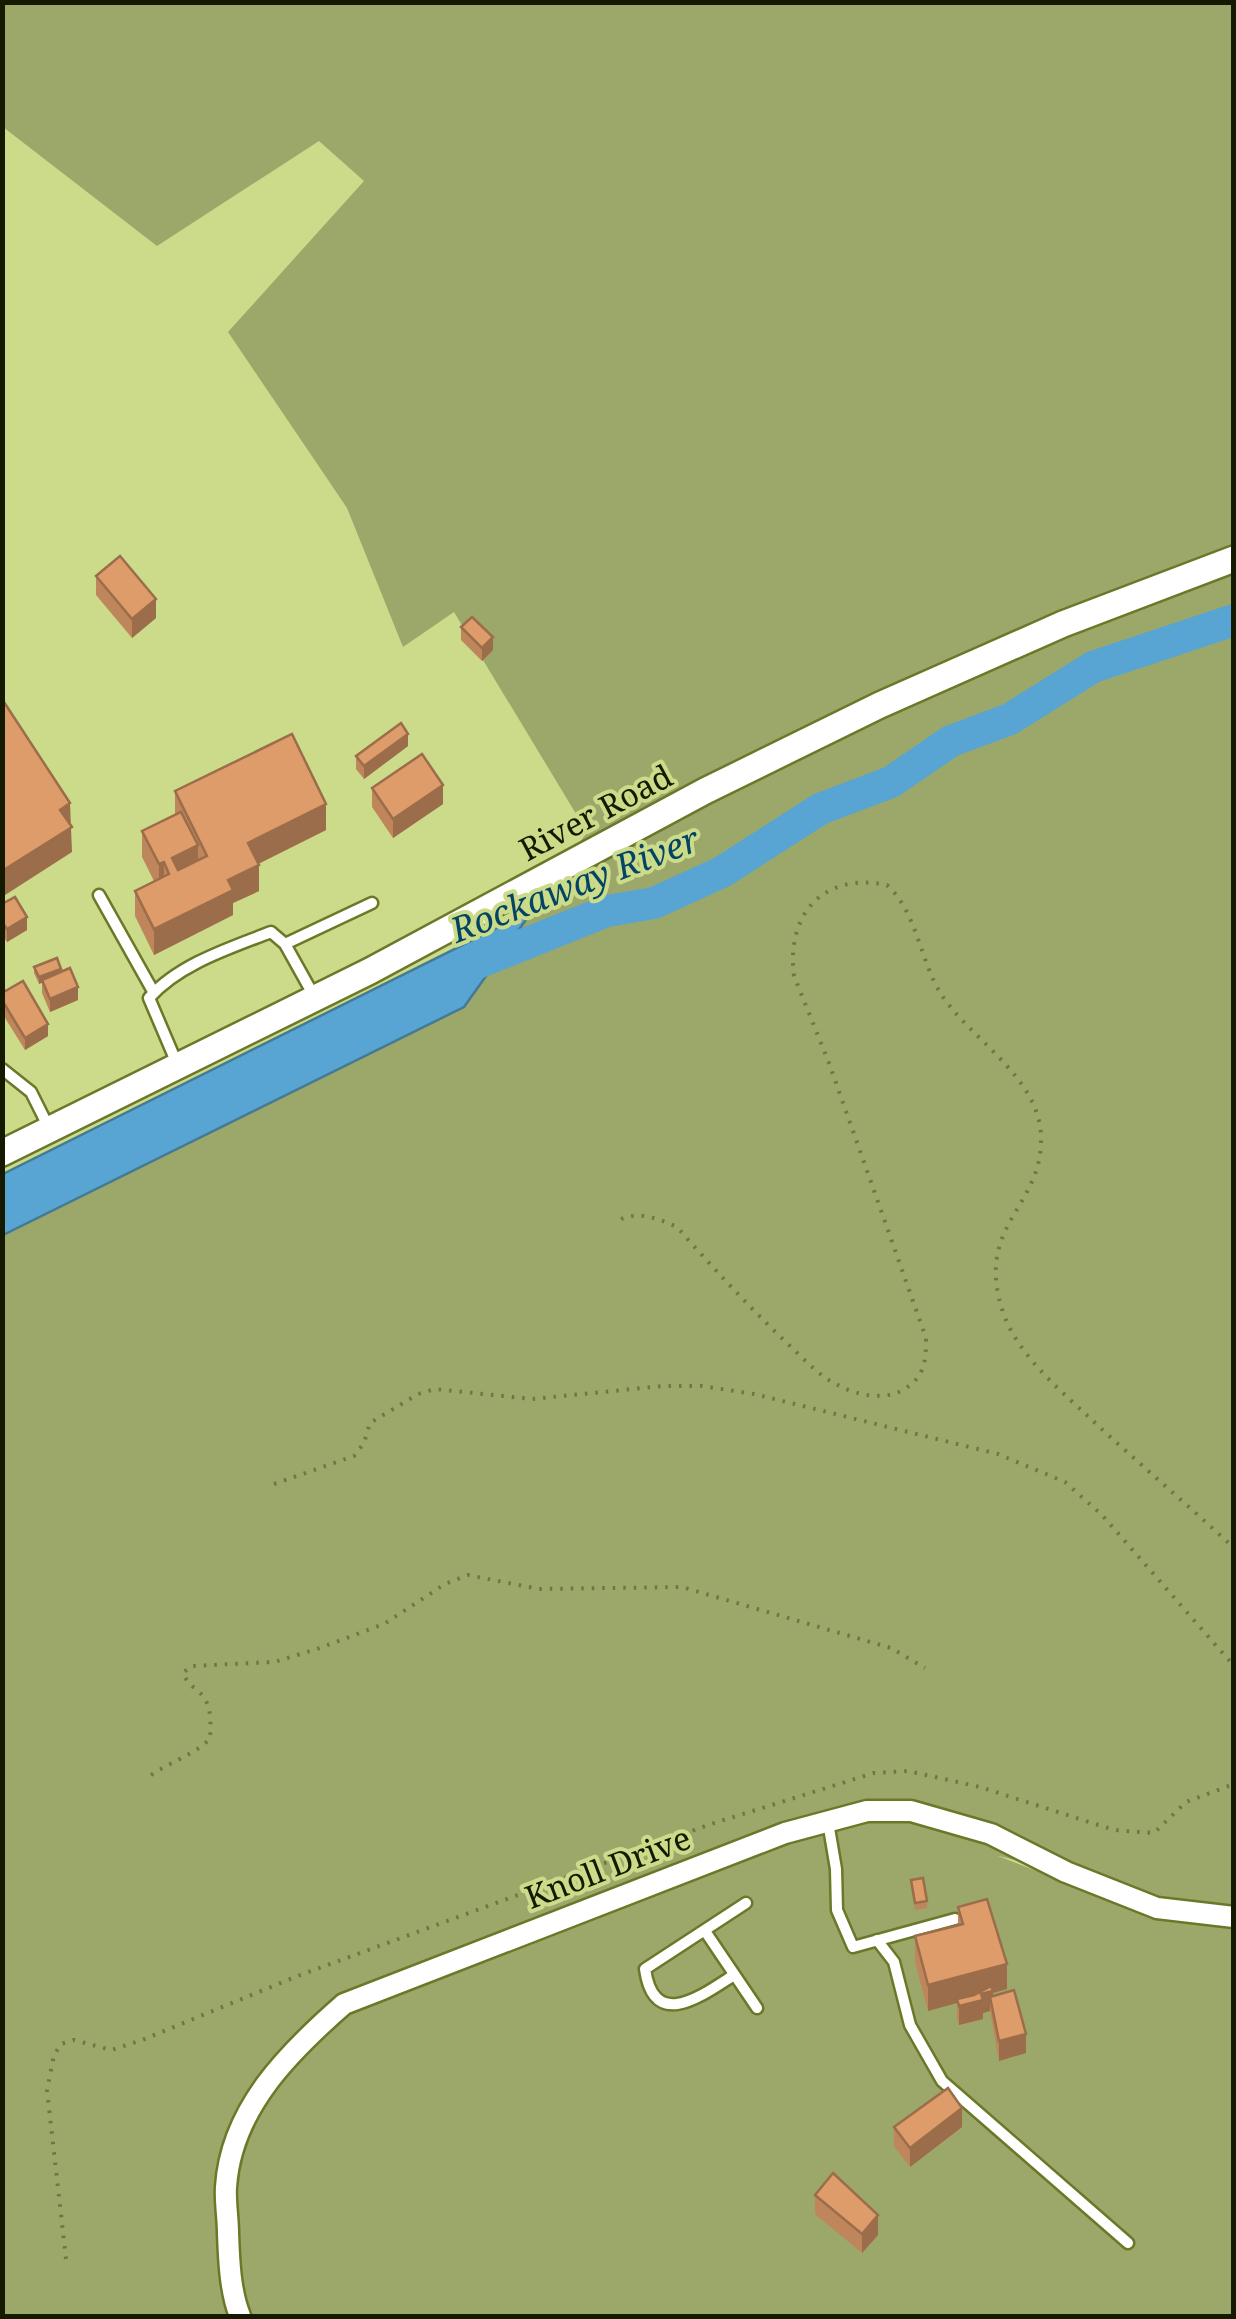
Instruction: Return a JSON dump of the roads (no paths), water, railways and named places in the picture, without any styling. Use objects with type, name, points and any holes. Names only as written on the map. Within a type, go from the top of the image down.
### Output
[{"type":"street","name":"River Road","points":[[2,1152],[315,999],[705,791],[880,705],[1063,624],[1234,558]]},
{"type":"street","name":"Knoll Drive","points":[[240,2316],[229,2249],[226,2185],[236,2139],[252,2104],[275,2071],[344,2004],[724,1856],[867,1811],[912,1811],[991,1834],[1066,1872],[1157,1908],[1234,1918]]},
{"type":"lane","points":[[100,895],[154,993]]},
{"type":"lane","points":[[285,944],[372,902]]},
{"type":"lane","points":[[179,1067],[149,998],[162,983],[221,952],[271,932],[285,944],[315,999]]},
{"type":"lane","points":[[2,1069],[31,1092],[50,1130]]},
{"type":"lane","points":[[828,1821],[836,1869],[837,1910],[853,1947],[955,1919]]},
{"type":"lane","points":[[734,1974],[686,2005],[670,2005],[660,2000],[646,1982],[644,1969],[746,1903]]},
{"type":"lane","points":[[705,1931],[757,2008]]},
{"type":"lane","points":[[877,1940],[894,1962],[910,2024],[942,2081],[1128,2243]]},
{"type":"water","name":"Rockaway River","points":[[533,910],[464,1007],[3,1235],[3,1174]]},
{"type":"waterway","name":"Rockaway River","points":[[460,970],[607,911],[654,903],[722,872],[820,809],[891,782],[951,741],[1010,719],[1093,667],[1234,620]]}]
